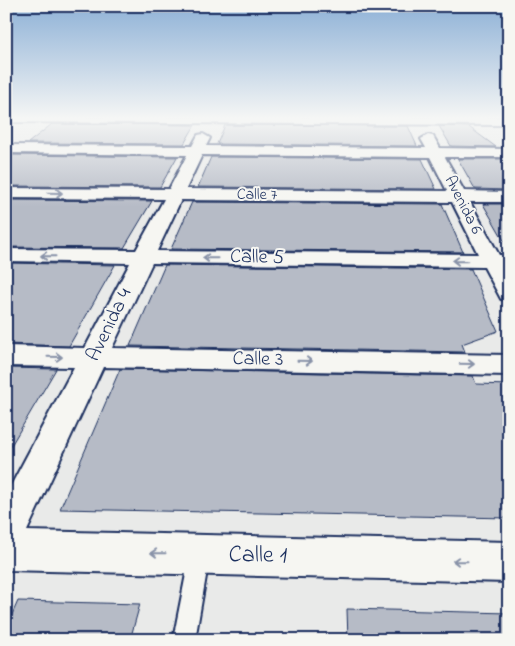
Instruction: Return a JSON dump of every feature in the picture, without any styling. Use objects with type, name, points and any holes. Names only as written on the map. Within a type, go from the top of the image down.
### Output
[{"type":"street","name":"Avenida 4","points":[[6,534],[198,147]]},
{"type":"street","name":"Avenida 6","points":[[433,147],[458,197],[500,261],[509,294]]},
{"type":"street","points":[[6,149],[509,153]]},
{"type":"street","name":"Calle 7","points":[[6,192],[509,197]]},
{"type":"street","name":"Calle 5","points":[[6,255],[500,261]]},
{"type":"street","name":"Calle 3","points":[[6,356],[509,365]]},
{"type":"street","name":"Calle 1","points":[[6,550],[509,562]]},
{"type":"lane","points":[[184,640],[200,554]]},
{"type":"building","points":[[13,155],[177,157],[160,187],[6,186],[6,160]]},
{"type":"building","points":[[211,157],[422,159],[436,189],[198,187]]},
{"type":"building","points":[[458,159],[509,159],[509,190],[475,189]]},
{"type":"building","points":[[6,200],[152,201],[124,248],[6,247]]},
{"type":"building","points":[[192,202],[442,204],[463,252],[171,249]]},
{"type":"building","points":[[483,204],[509,204],[509,249]]},
{"type":"building","points":[[6,263],[115,265],[69,346],[6,344]]},
{"type":"building","points":[[165,265],[471,269],[498,331],[462,344],[465,352],[130,346]]},
{"type":"building","points":[[6,368],[56,369],[6,454]]},
{"type":"building","points":[[120,369],[473,376],[476,384],[509,385],[509,518],[60,509]]},
{"type":"building","points":[[18,601],[140,604],[130,640],[6,640],[6,628]]},
{"type":"building","points":[[347,609],[509,613],[509,640],[348,640]]}]
